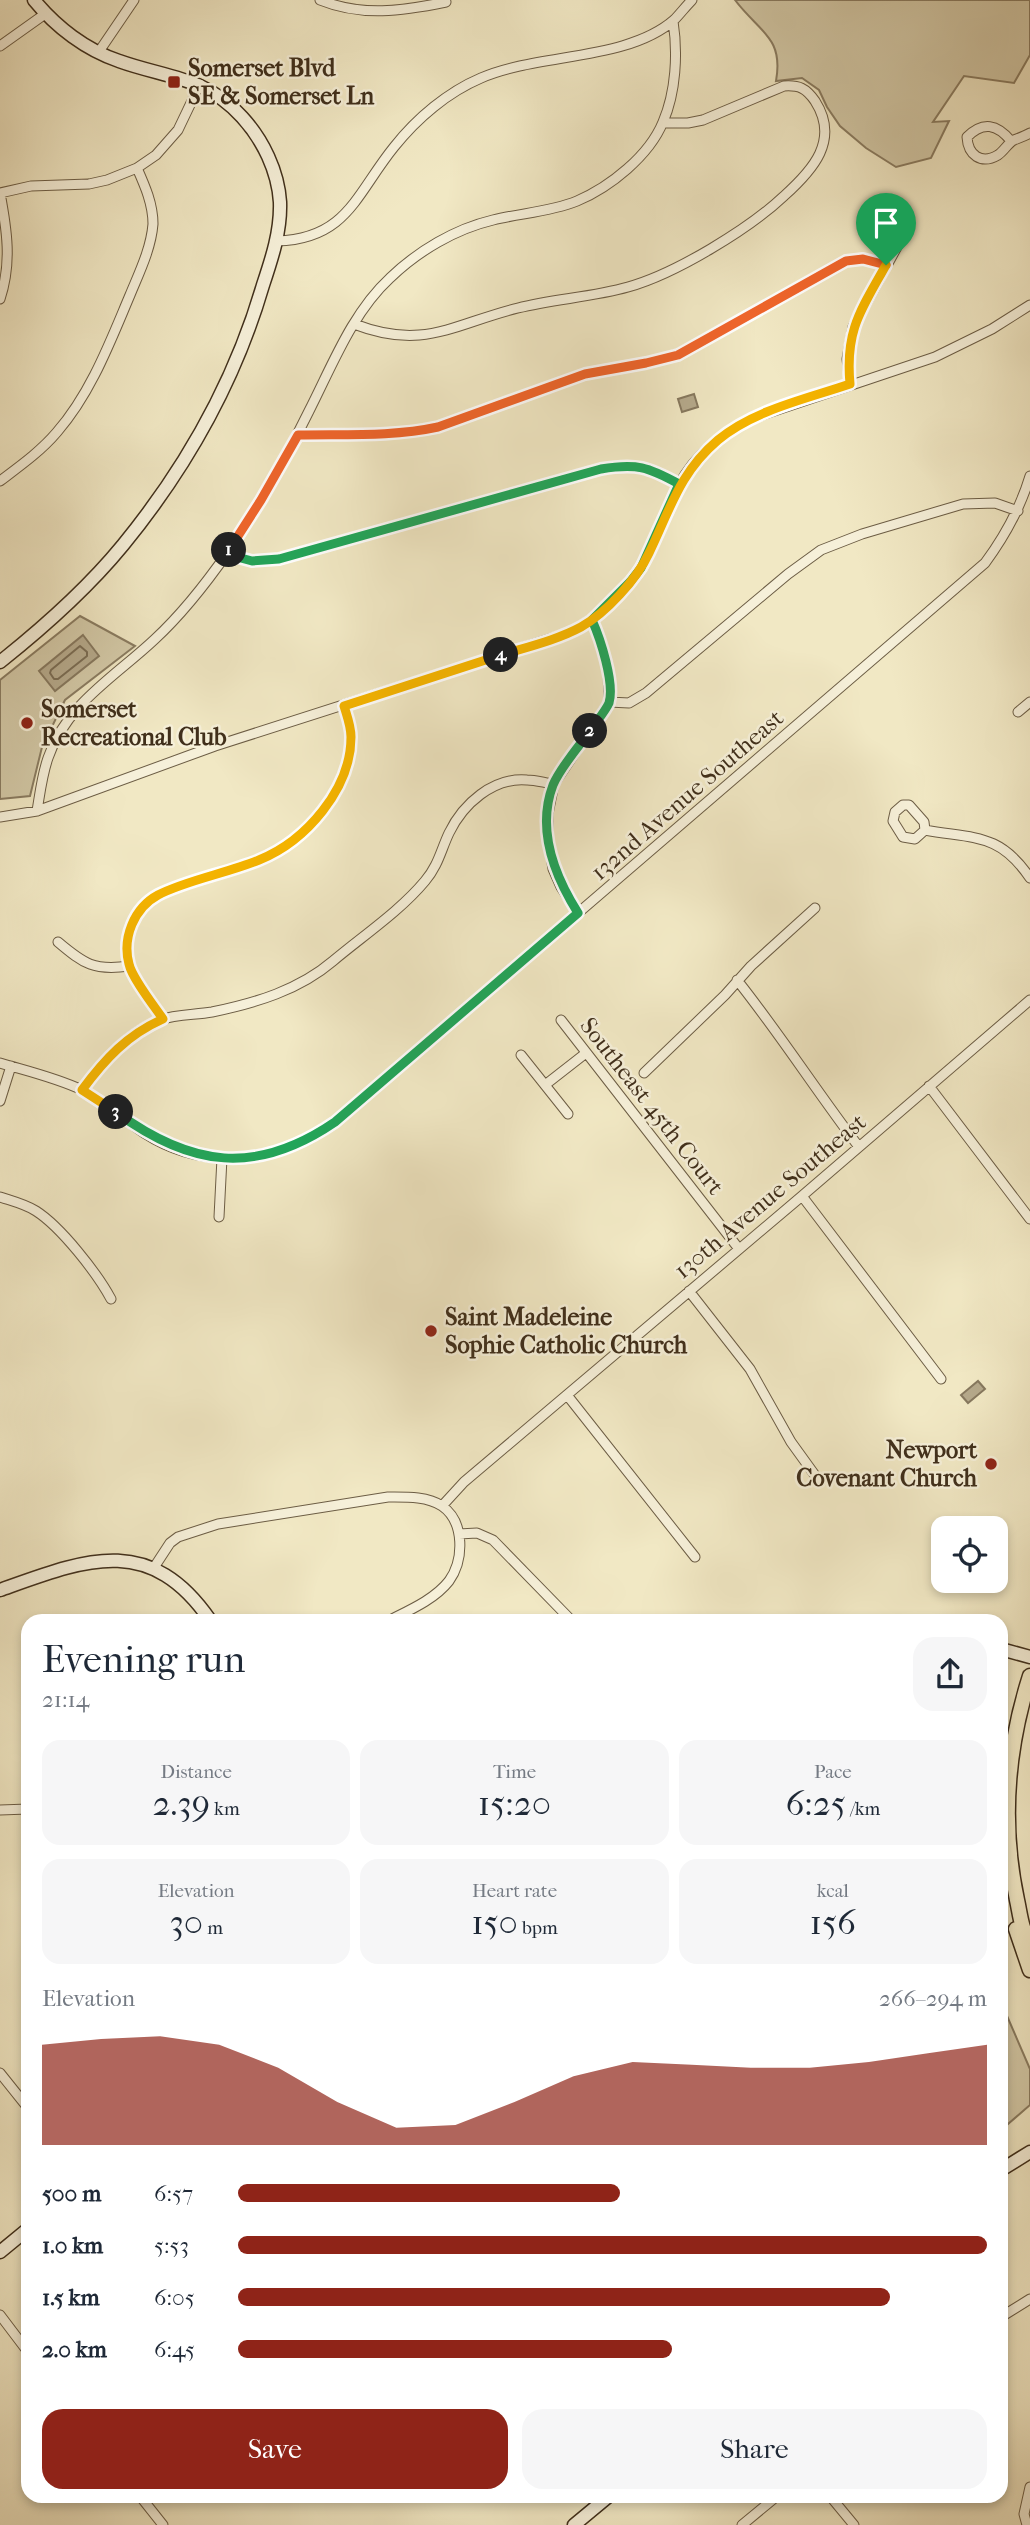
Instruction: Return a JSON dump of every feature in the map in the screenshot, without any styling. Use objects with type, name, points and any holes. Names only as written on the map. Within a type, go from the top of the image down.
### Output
[{"type":"main road","points":[[1008,1794],[1015,1735],[1030,1676]]},
{"type":"main road","points":[[1008,1828],[1010,1856],[1023,1929],[1030,1941]]},
{"type":"main road","points":[[1010,1856],[1020,1867],[1030,1924]]},
{"type":"main road","points":[[1008,1860],[1010,1856]]},
{"type":"main road","points":[[1008,1892],[1015,1926],[1030,1970]]},
{"type":"street","points":[[0,662],[48,622],[121,548],[150,512],[185,458],[220,397],[239,356],[277,241],[280,203],[276,177],[268,156],[244,119],[230,104],[200,84],[98,53],[46,15],[34,0]]},
{"type":"street","points":[[98,53],[134,0]]},
{"type":"street","points":[[320,0],[345,8],[390,12],[446,2]]},
{"type":"street","points":[[277,241],[310,237],[338,222],[406,133],[439,103],[480,78],[531,62],[603,51],[631,42],[673,21],[692,0]]},
{"type":"street","points":[[0,46],[46,15]]},
{"type":"street","points":[[37,811],[48,757],[67,721],[89,695],[159,636],[226,554],[261,500],[298,435],[354,324],[377,290],[408,262],[452,235],[490,220],[558,208],[579,201],[633,164],[663,123],[670,99],[676,55],[673,21]]},
{"type":"street","points":[[0,299],[9,251],[0,193],[31,186],[70,187],[89,184],[137,168],[156,155],[178,130],[200,84]]},
{"type":"street","points":[[354,324],[389,335],[432,335],[534,304],[627,287],[672,270],[759,217],[808,172],[818,160],[823,146],[824,124],[818,106],[804,88],[797,85],[784,86],[703,120],[688,124],[663,123]]},
{"type":"street","points":[[1011,141],[1004,133],[985,126],[975,129],[967,138],[967,148],[974,156],[985,159],[998,155],[1011,141],[1030,133]]},
{"type":"street","points":[[0,481],[45,446],[74,410],[121,316],[147,252],[153,223],[147,190],[137,168]]},
{"type":"street","points":[[850,384],[848,359],[853,327],[908,226]]},
{"type":"street","points":[[298,435],[383,434],[438,427],[585,374],[678,355],[846,261],[863,259],[886,265]]},
{"type":"street","points":[[0,817],[37,811],[215,746],[568,633],[592,620],[630,582],[641,568],[679,484],[705,452],[735,428],[762,415],[956,348],[1030,305]]},
{"type":"street","points":[[226,554],[252,561],[279,559],[601,469],[626,465],[653,469],[679,484]]},
{"type":"street","name":"132nd Avenue Southeast","points":[[0,1063],[82,1090],[169,1146],[222,1158],[274,1153],[320,1133],[965,582],[985,563],[999,544],[1018,511],[1030,476]]},
{"type":"street","points":[[609,702],[629,703],[646,694],[788,573],[821,550],[862,534],[963,504],[995,503],[1018,511]]},
{"type":"street","points":[[578,913],[561,887],[550,853],[548,814],[554,784],[609,702],[608,669],[592,620]]},
{"type":"street","points":[[1018,712],[1030,702]]},
{"type":"street","points":[[163,1019],[129,966],[129,931],[133,921],[157,895],[261,859],[295,838],[317,817],[334,795],[347,762],[351,739],[344,706]]},
{"type":"street","points":[[82,1090],[112,1052],[130,1037],[163,1019],[246,1005],[277,995],[328,965],[424,882],[439,860],[448,834],[459,815],[473,799],[488,789],[525,779],[554,784]]},
{"type":"street","points":[[925,830],[991,842],[1014,858],[1030,878]]},
{"type":"street","points":[[644,1073],[814,908]]},
{"type":"street","points":[[58,942],[86,964],[108,969],[129,966]]},
{"type":"street","points":[[737,980],[778,1032],[807,1079],[859,1147]]},
{"type":"street","name":"130th Avenue Southeast","points":[[442,1506],[464,1482],[1030,1000]]},
{"type":"street","name":"Southeast 45th Court","points":[[561,1020],[739,1249]]},
{"type":"street","points":[[545,1085],[586,1053]]},
{"type":"street","points":[[521,1055],[568,1114]]},
{"type":"street","points":[[0,1101],[11,1066]]},
{"type":"street","points":[[929,1086],[1027,1208],[1030,1219]]},
{"type":"street","points":[[219,1217],[222,1158]]},
{"type":"street","points":[[802,1196],[941,1379]]},
{"type":"street","points":[[0,1197],[25,1205],[49,1221],[101,1281],[111,1299]]},
{"type":"street","points":[[689,1291],[750,1369],[791,1442],[817,1478]]},
{"type":"street","points":[[567,1395],[695,1557]]},
{"type":"street","points":[[153,1569],[170,1543],[178,1537],[218,1524],[388,1497],[421,1499],[442,1506],[449,1514],[459,1534],[459,1559],[447,1583],[401,1614]]},
{"type":"street","points":[[459,1534],[477,1533],[493,1540],[565,1614]]},
{"type":"street","points":[[0,1590],[84,1562],[114,1560],[153,1569],[173,1580],[189,1593],[205,1614]]},
{"type":"street","points":[[1008,1651],[1030,1657]]},
{"type":"street","points":[[0,1810],[21,1809]]},
{"type":"street","points":[[0,2073],[21,2099]]},
{"type":"street","points":[[1008,2166],[1030,2152]]},
{"type":"street","points":[[0,2252],[21,2235]]},
{"type":"street","points":[[1008,2313],[1030,2299]]},
{"type":"street","points":[[0,2315],[21,2343]]},
{"type":"street","points":[[1027,2525],[1025,2501],[1030,2487]]},
{"type":"street","points":[[146,2503],[163,2525]]},
{"type":"street","points":[[574,2525],[601,2503]]},
{"type":"street","points":[[742,2525],[769,2503]]},
{"type":"street","points":[[836,2503],[854,2525]]},
{"type":"shaded area","points":[[735,0],[1030,0],[1030,55],[1014,83],[964,76],[933,122],[949,121],[931,158],[896,167],[866,148],[840,126],[819,90],[802,78],[776,81],[778,66],[773,44]]},
{"type":"shaded area","name":"Somerset Recreational Club","points":[[80,616],[135,646],[65,700],[42,747],[30,796],[0,799],[0,680]]},
{"type":"shaded area","points":[[1008,2018],[1030,2069],[1030,2105],[1008,2124]]},
{"type":"water","points":[[694,394],[698,407],[682,412],[678,399]]},
{"type":"water","points":[[83,635],[99,656],[55,691],[39,671]]},
{"type":"water","points":[[978,1381],[985,1389],[968,1403],[961,1395]]},
{"type":"place","name":"Somerset Blvd SE & Somerset Ln","points":[[174,82]]},
{"type":"place","name":"Somerset Recreational Club","points":[[27,723]]},
{"type":"place","name":"Saint Madeleine Sophie Catholic Church","points":[[431,1331]]},
{"type":"place","name":"Newport Covenant Church","points":[[991,1464]]},
{"type":"route","points":[[886,265],[853,327],[848,359],[850,384],[749,420],[719,439],[679,484],[648,555],[641,568],[620,593],[592,620],[568,633],[344,706],[351,739],[347,762],[334,795],[317,817],[295,838],[261,859],[157,895],[148,902],[133,921],[129,931],[129,966],[163,1019],[130,1037],[112,1052],[82,1090],[169,1146],[222,1158],[274,1153],[304,1142],[335,1122],[578,913],[561,887],[554,869],[548,837],[548,814],[554,784],[609,702],[608,669],[592,620],[641,568],[679,484],[653,469],[626,465],[601,469],[279,559],[252,561],[226,554],[298,435],[383,434],[438,427],[585,374],[678,355],[846,261],[863,259],[886,265]]}]
